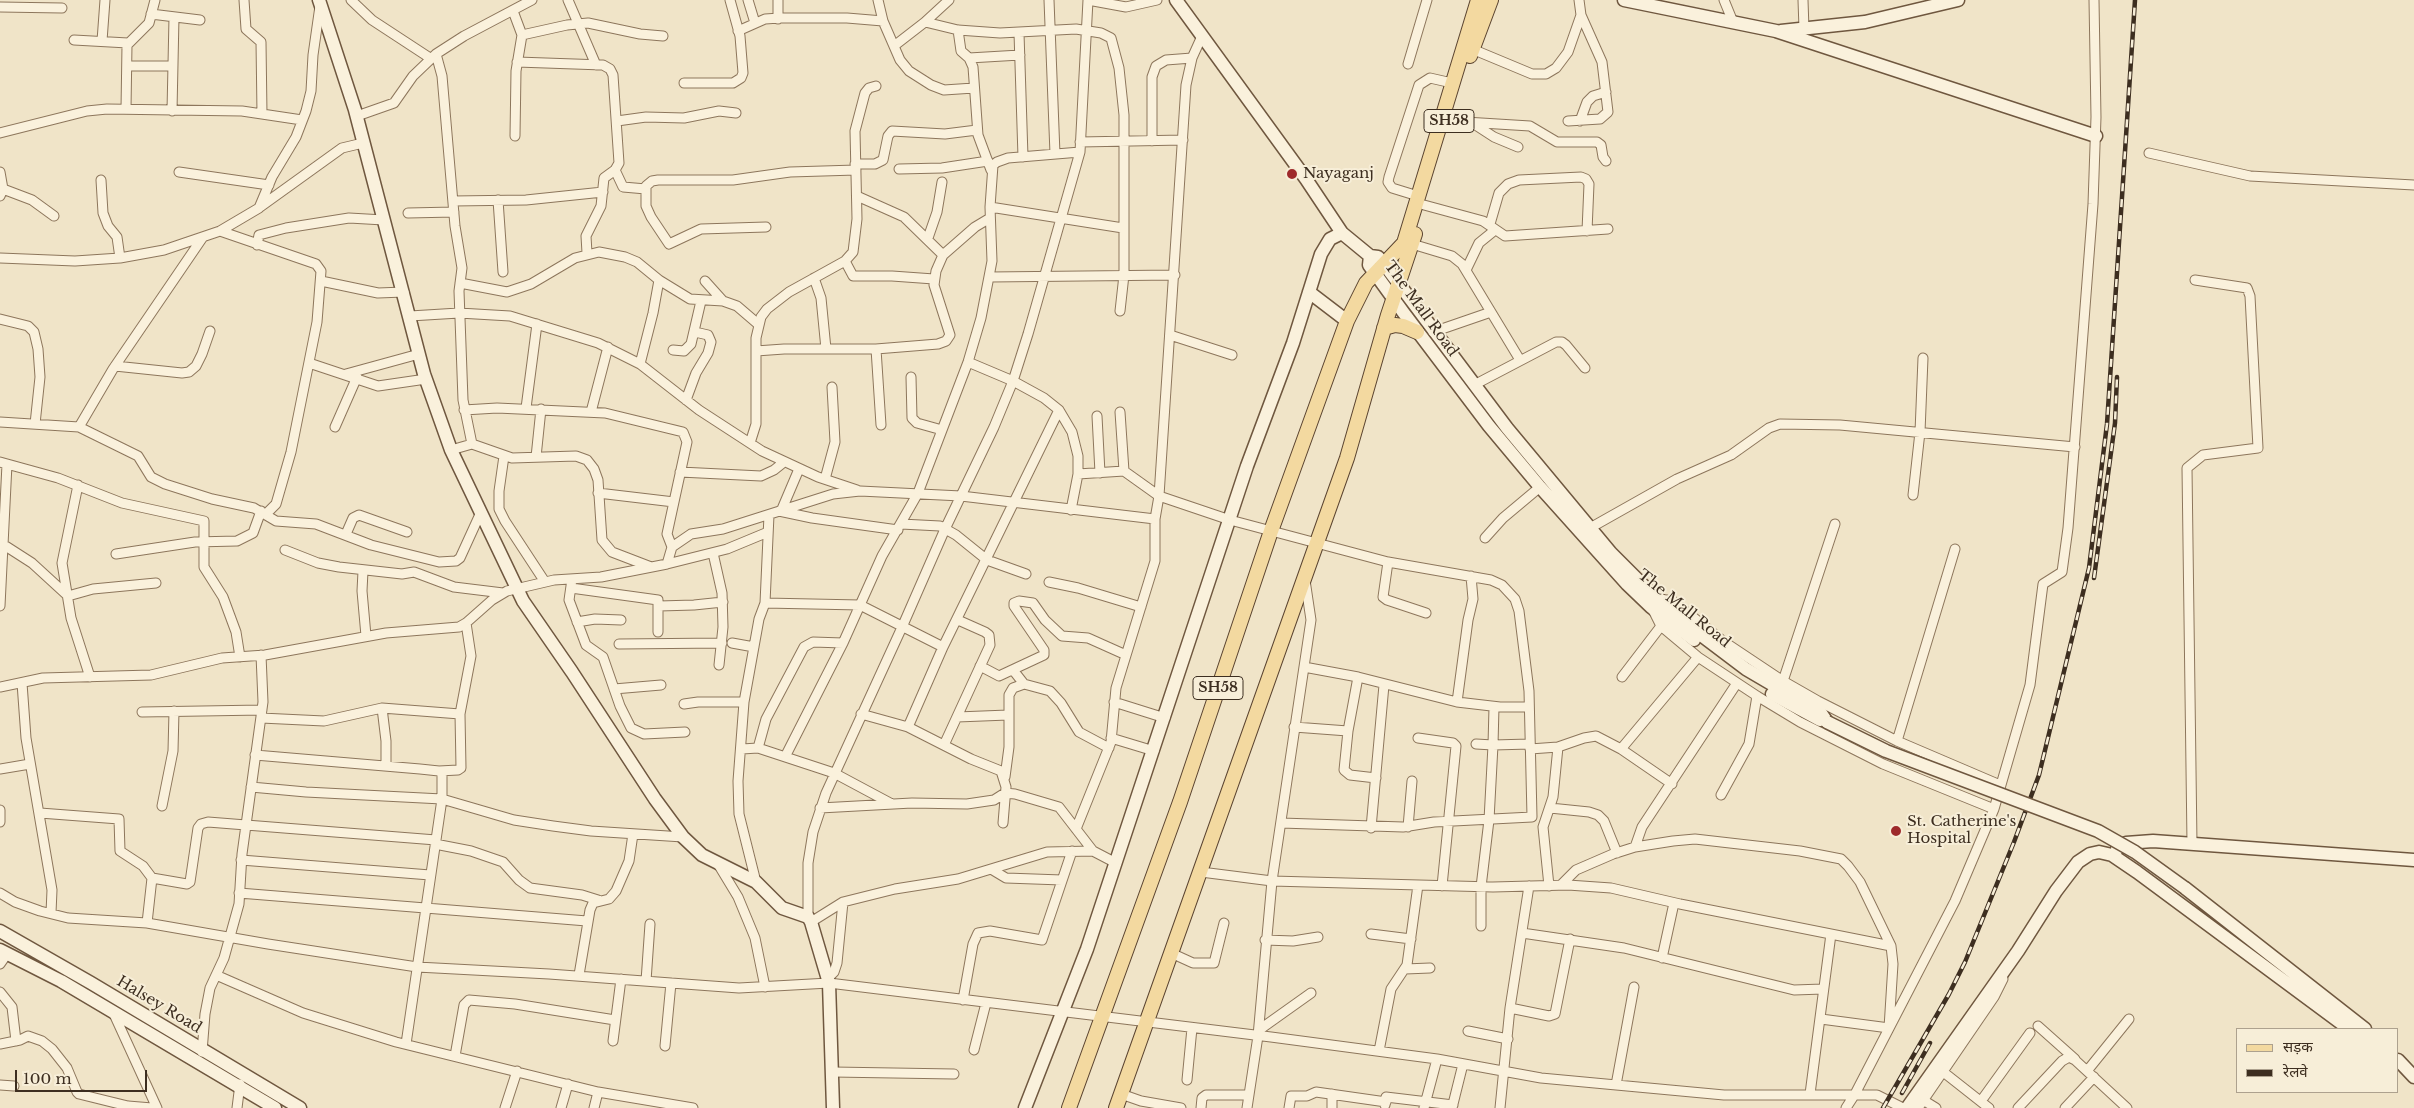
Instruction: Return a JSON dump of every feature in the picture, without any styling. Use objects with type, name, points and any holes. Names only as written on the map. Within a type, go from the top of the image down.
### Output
[{"type":"main road","points":[[1379,268],[1404,242],[1421,201],[1452,83],[1478,0]]},
{"type":"main road","name":"SH58","points":[[1116,1108],[1347,458],[1384,328],[1412,244],[1421,201],[1472,49],[1491,0]]},
{"type":"main road","name":"SH58","points":[[1069,1108],[1180,802],[1271,531],[1347,321],[1363,287],[1379,268]]},
{"type":"main road","points":[[1384,328],[1395,325],[1417,332]]},
{"type":"street","points":[[102,41],[105,0]]},
{"type":"street","points":[[126,109],[128,43],[146,26],[155,0]]},
{"type":"street","points":[[244,0],[246,29],[261,42],[262,114]]},
{"type":"street","points":[[351,0],[372,20],[433,56],[442,76],[454,212],[462,268],[460,313],[464,410],[472,444]]},
{"type":"street","points":[[357,116],[394,103],[413,76],[433,56],[464,36],[532,0]]},
{"type":"street","points":[[568,0],[596,64]]},
{"type":"street","points":[[684,83],[733,82],[742,78],[738,31],[730,0]]},
{"type":"street","points":[[748,0],[755,23]]},
{"type":"street","points":[[778,0],[778,18]]},
{"type":"street","points":[[878,0],[883,21],[894,46],[909,72],[944,90],[974,88]]},
{"type":"street","points":[[894,46],[949,0]]},
{"type":"street","points":[[1049,0],[1055,154]]},
{"type":"street","points":[[833,1108],[828,980],[809,920],[808,863],[813,832],[820,808],[834,772],[903,625],[1013,381],[1062,219],[1080,152],[1088,0],[1126,7],[1158,0]]},
{"type":"street","name":"The Mall Road","points":[[1176,0],[1306,179],[1342,234],[1370,256],[1369,265],[1379,268],[1399,284],[1474,385],[1666,618],[1746,669],[1821,713],[1827,722],[1886,751],[2098,831],[2135,852],[2185,888],[2364,1028]]},
{"type":"street","points":[[1408,64],[1427,0]]},
{"type":"street","points":[[1568,121],[1604,118],[1608,112],[1602,62],[1581,16],[1579,0]]},
{"type":"street","points":[[1624,0],[1776,31],[2096,136]]},
{"type":"street","points":[[1724,0],[1733,22]]},
{"type":"street","points":[[1803,0],[1804,28]]},
{"type":"street","points":[[1776,31],[1865,22],[1958,0]]},
{"type":"street","points":[[1846,1108],[1955,901],[1994,809],[2030,684],[2044,584],[2062,572],[2075,447],[2093,204],[2096,136],[2094,0]]},
{"type":"street","points":[[320,2],[357,116],[426,379],[451,450],[523,601],[655,799],[683,837],[702,855],[756,882],[782,908],[809,920]]},
{"type":"street","points":[[260,208],[269,185],[296,137],[312,91],[313,55],[320,2]]},
{"type":"street","points":[[0,8],[62,8]]},
{"type":"street","points":[[513,11],[522,35],[517,62],[515,136]]},
{"type":"street","points":[[151,14],[200,20]]},
{"type":"street","points":[[1472,49],[1532,74],[1546,74],[1556,68],[1568,52],[1581,16]]},
{"type":"street","points":[[172,111],[174,17]]},
{"type":"street","points":[[738,31],[755,23],[778,18],[847,18],[883,21]]},
{"type":"street","points":[[925,22],[958,30],[1019,33],[1085,30],[1107,35],[1114,44],[1123,94],[1124,275],[1120,311]]},
{"type":"street","points":[[522,35],[588,23],[640,34],[663,36]]},
{"type":"street","points":[[786,755],[843,643],[882,556],[918,493],[968,362],[981,318],[992,261],[990,218],[991,170],[977,130],[973,67],[969,58],[961,52],[958,30]]},
{"type":"street","points":[[1019,33],[1023,157]]},
{"type":"street","points":[[1076,829],[1112,738],[1114,702],[1154,561],[1155,519],[1159,496],[1175,276],[1187,76],[1192,58],[1202,36]]},
{"type":"street","points":[[74,40],[128,43]]},
{"type":"street","points":[[969,58],[1020,55]]},
{"type":"street","points":[[1152,141],[1152,77],[1156,66],[1166,60],[1192,58]]},
{"type":"street","points":[[517,62],[596,64],[608,67],[613,74],[619,163],[615,170],[604,178],[601,206],[586,236],[587,254]]},
{"type":"street","points":[[128,66],[172,66]]},
{"type":"street","points":[[1452,83],[1430,78],[1420,84],[1389,177],[1388,182],[1392,188],[1421,201],[1492,227],[1501,235],[1510,237],[1608,230]]},
{"type":"street","points":[[750,443],[756,417],[758,324],[767,309],[789,292],[845,261],[852,252],[855,239],[857,196],[855,131],[867,90],[876,86]]},
{"type":"street","points":[[1580,121],[1589,99],[1606,92]]},
{"type":"street","points":[[0,133],[87,111],[126,109],[242,111],[302,120]]},
{"type":"street","points":[[617,122],[646,117],[684,118],[719,111],[736,113]]},
{"type":"street","points":[[1449,121],[1530,126],[1557,142],[1597,142],[1601,145],[1603,157],[1606,161]]},
{"type":"street","points":[[1474,124],[1494,137],[1518,147]]},
{"type":"street","points":[[766,227],[701,229],[669,244],[646,206],[648,183],[658,180],[733,180],[790,172],[875,164],[883,160],[888,136],[892,131],[945,134],[977,130]]},
{"type":"street","points":[[1080,142],[1183,140]]},
{"type":"street","points":[[0,258],[75,261],[120,258],[164,250],[220,231],[260,208],[342,148],[363,143]]},
{"type":"street","points":[[991,170],[1002,159],[1080,152]]},
{"type":"street","points":[[2149,153],[2250,176],[2414,185]]},
{"type":"street","points":[[899,169],[942,168],[988,161]]},
{"type":"street","points":[[615,170],[624,187],[646,189]]},
{"type":"street","points":[[0,172],[1,194],[32,200],[54,216]]},
{"type":"street","points":[[179,172],[269,185]]},
{"type":"street","points":[[1466,270],[1478,243],[1492,227],[1499,193],[1513,182],[1583,178],[1589,184],[1587,231]]},
{"type":"street","points":[[101,180],[103,213],[108,226],[117,237],[120,258]]},
{"type":"street","points":[[928,238],[938,212],[942,182]]},
{"type":"street","points":[[453,201],[534,199],[603,192]]},
{"type":"street","points":[[857,196],[904,217],[928,238],[943,255]]},
{"type":"street","points":[[498,200],[503,272]]},
{"type":"street","points":[[990,207],[1123,228]]},
{"type":"street","points":[[408,212],[454,212]]},
{"type":"street","points":[[257,245],[257,237],[259,235],[286,228],[349,218],[384,220]]},
{"type":"street","points":[[756,351],[876,349],[938,344],[949,338],[949,330],[935,292],[934,279],[943,255],[974,227],[990,218]]},
{"type":"street","points":[[116,554],[203,542],[232,542],[243,539],[253,533],[263,512],[276,504],[283,487],[309,363],[321,271],[316,264],[220,231]]},
{"type":"street","points":[[1026,1108],[1063,1012],[1116,863],[1247,466],[1293,343],[1308,292],[1325,246],[1330,239],[1342,234]]},
{"type":"street","points":[[79,427],[115,366],[203,237]]},
{"type":"street","points":[[1412,244],[1452,256],[1466,270],[1520,360]]},
{"type":"street","points":[[460,283],[507,292],[531,284],[575,258],[587,254],[612,253],[637,262],[684,298],[700,302],[723,301],[737,306],[758,324]]},
{"type":"street","points":[[845,261],[853,276],[934,279]]},
{"type":"street","name":"The Mall Road","points":[[1379,268],[1394,299],[1489,426],[1606,562],[1654,602]]},
{"type":"street","points":[[990,277],[1175,276]]},
{"type":"street","points":[[814,278],[821,298],[826,349]]},
{"type":"street","points":[[640,364],[659,280]]},
{"type":"street","points":[[2192,843],[2187,468],[2203,455],[2258,448],[2250,296],[2247,288],[2195,280]]},
{"type":"street","points":[[321,281],[378,293],[404,292]]},
{"type":"street","points":[[705,281],[723,301]]},
{"type":"street","points":[[1308,292],[1347,321]]},
{"type":"street","points":[[673,350],[687,349],[691,344],[700,302]]},
{"type":"street","points":[[1433,332],[1491,312]]},
{"type":"street","points":[[410,316],[460,313],[510,316],[608,347],[640,364],[686,400],[750,443],[799,469],[860,491]]},
{"type":"street","points":[[0,319],[28,326],[34,332],[38,349],[40,377],[35,424]]},
{"type":"street","points":[[526,408],[537,324]]},
{"type":"street","points":[[115,366],[182,373],[189,372],[196,366],[210,331]]},
{"type":"street","points":[[686,400],[696,374],[708,353],[711,342],[708,335],[695,332]]},
{"type":"street","points":[[1170,335],[1232,355]]},
{"type":"street","points":[[1474,385],[1551,343],[1562,342],[1585,368]]},
{"type":"street","points":[[591,412],[608,347]]},
{"type":"street","points":[[876,349],[881,425]]},
{"type":"street","points":[[346,374],[419,354]]},
{"type":"street","points":[[1914,495],[1920,432],[1923,358]]},
{"type":"street","points":[[968,362],[1013,381],[1044,398],[1058,410],[1072,432],[1076,443],[1078,474],[1071,510]]},
{"type":"street","points":[[309,363],[382,386],[426,379]]},
{"type":"street","points":[[335,427],[357,377]]},
{"type":"street","points":[[911,377],[912,418],[917,423],[942,430]]},
{"type":"street","points":[[825,479],[835,442],[832,387]]},
{"type":"street","points":[[464,410],[526,408],[591,412],[648,422],[683,432],[687,442],[667,534],[672,547],[668,564]]},
{"type":"street","points":[[536,457],[541,409]]},
{"type":"street","points":[[908,726],[943,647],[958,620],[1058,410]]},
{"type":"street","points":[[1120,412],[1124,471]]},
{"type":"street","points":[[1097,416],[1100,473]]},
{"type":"street","points":[[0,422],[79,427],[95,433],[138,456],[155,480],[212,499],[263,512],[282,522],[316,524],[371,545],[439,562],[456,561],[464,552],[481,512]]},
{"type":"street","points":[[1590,528],[1677,479],[1731,456],[1769,428],[1780,424],[1840,424],[2075,447]]},
{"type":"street","points":[[451,450],[472,444],[504,456],[576,456],[587,460],[596,474],[600,536],[605,545],[620,556],[651,567]]},
{"type":"street","points":[[504,456],[499,509],[504,521],[545,582]]},
{"type":"street","points":[[680,472],[761,476],[768,474],[784,462]]},
{"type":"street","points":[[0,606],[4,545],[4,463],[78,485],[122,503],[204,521],[204,567],[223,597],[236,632],[240,657]]},
{"type":"street","points":[[780,510],[799,469]]},
{"type":"street","points":[[1078,474],[1124,471],[1159,496],[1230,520],[1388,562],[1472,576],[1502,585],[1515,599],[1529,691],[1532,817],[1408,827],[1371,828],[1281,823]]},
{"type":"street","points":[[78,485],[62,563],[71,618],[90,677]]},
{"type":"street","points":[[1485,538],[1503,518],[1540,486]]},
{"type":"street","points":[[672,547],[691,534],[723,529],[769,515],[814,498],[860,491],[961,496],[1155,519]]},
{"type":"street","points":[[598,493],[674,502]]},
{"type":"street","points":[[780,510],[812,518],[899,527],[933,524],[945,529],[987,560],[1026,574]]},
{"type":"street","points":[[346,534],[353,518],[359,515],[407,532]]},
{"type":"street","points":[[756,882],[739,814],[738,781],[742,749],[744,702],[765,603],[769,515]]},
{"type":"street","points":[[1783,681],[1835,524]]},
{"type":"street","points":[[571,584],[714,553],[768,532]]},
{"type":"street","points":[[4,545],[32,562],[68,596]]},
{"type":"street","points":[[1897,741],[1955,549]]},
{"type":"street","points":[[285,550],[318,562],[363,570],[402,574],[414,572],[454,587],[504,593]]},
{"type":"street","points":[[714,553],[721,580],[723,602],[722,642],[719,665]]},
{"type":"street","points":[[1388,562],[1383,597],[1426,613]]},
{"type":"street","points":[[363,570],[362,591],[366,636]]},
{"type":"street","points":[[1457,702],[1468,620],[1473,599],[1472,576]]},
{"type":"street","points":[[1247,1108],[1258,1033],[1265,940],[1272,880],[1311,620],[1305,577]]},
{"type":"street","points":[[0,687],[43,678],[151,675],[222,658],[261,655],[366,636],[459,627],[492,600],[504,593],[545,582],[571,584],[658,600],[658,632]]},
{"type":"street","points":[[1049,582],[1078,588],[1141,607]]},
{"type":"street","points":[[68,596],[93,589],[156,583]]},
{"type":"street","points":[[571,584],[569,600],[586,645],[602,657],[620,706],[634,731],[644,734],[685,732]]},
{"type":"street","points":[[980,666],[995,676],[1042,657],[1045,653],[1014,606],[1014,603],[1019,601],[1033,603],[1062,636],[1088,638],[1126,655]]},
{"type":"street","points":[[659,606],[723,602]]},
{"type":"street","points":[[1654,602],[1673,602],[1723,641],[1783,681],[1897,741],[2000,785]]},
{"type":"street","points":[[1654,602],[1698,657],[1757,696],[1800,722],[1883,764],[1994,809]]},
{"type":"street","points":[[765,603],[860,605],[903,625],[943,647]]},
{"type":"street","points":[[1622,677],[1666,618]]},
{"type":"street","points":[[577,622],[595,619],[621,620]]},
{"type":"street","points":[[944,745],[990,645],[989,635],[958,620]]},
{"type":"street","points":[[255,755],[439,771],[458,770],[461,768],[460,714],[471,656],[466,623]]},
{"type":"street","points":[[618,644],[722,642]]},
{"type":"street","points":[[758,748],[766,719],[804,647],[813,642],[843,643]]},
{"type":"street","points":[[732,643],[754,648]]},
{"type":"street","points":[[202,1063],[205,1014],[210,988],[224,958],[239,904],[241,860],[261,714],[261,655]]},
{"type":"street","points":[[1621,749],[1698,657]]},
{"type":"street","points":[[1304,667],[1457,702],[1494,707],[1528,707]]},
{"type":"street","points":[[1013,670],[1024,684],[1050,691],[1056,696],[1078,732],[1109,748]]},
{"type":"street","points":[[1358,678],[1348,731],[1345,773],[1376,778]]},
{"type":"street","points":[[22,683],[26,738],[52,890],[51,914]]},
{"type":"street","points":[[1635,847],[1642,827],[1737,683]]},
{"type":"street","points":[[614,689],[661,684]]},
{"type":"street","points":[[1003,823],[1004,776],[1009,748],[1008,716],[1010,691],[1024,684]]},
{"type":"street","points":[[1371,828],[1384,685]]},
{"type":"street","points":[[1721,795],[1749,744],[1757,696]]},
{"type":"street","points":[[684,704],[698,702],[744,702]]},
{"type":"street","points":[[1114,702],[1165,718]]},
{"type":"street","points":[[1481,926],[1481,886],[1489,820],[1494,707]]},
{"type":"street","points":[[142,712],[174,711],[261,714],[324,721],[382,708],[460,714]]},
{"type":"street","points":[[382,708],[386,741],[386,766]]},
{"type":"street","points":[[162,806],[173,751],[174,711]]},
{"type":"street","points":[[861,714],[908,726],[971,759],[997,768],[1004,776]]},
{"type":"street","points":[[957,717],[1008,716]]},
{"type":"street","points":[[1294,727],[1348,731]]},
{"type":"street","points":[[1476,744],[1558,747],[1596,736],[1621,749],[1672,784]]},
{"type":"street","points":[[1112,738],[1154,751]]},
{"type":"street","points":[[1418,738],[1453,743],[1456,746],[1442,886]]},
{"type":"street","points":[[1549,886],[1543,827],[1550,808],[1554,788],[1558,747]]},
{"type":"street","points":[[742,749],[758,748],[786,755],[834,772],[892,804]]},
{"type":"street","points":[[0,769],[30,764]]},
{"type":"street","points":[[406,1044],[442,799],[442,774],[439,771]]},
{"type":"street","points":[[1408,827],[1412,782]]},
{"type":"street","points":[[251,787],[306,792],[442,799],[514,820],[591,831],[683,837]]},
{"type":"street","points":[[820,808],[892,804],[967,804],[994,800],[1005,793],[1059,807],[1093,851],[1116,863]]},
{"type":"street","points":[[1550,808],[1589,812],[1598,815],[1604,821],[1617,853]]},
{"type":"street","points":[[0,810],[0,822]]},
{"type":"street","points":[[40,813],[120,819],[120,851],[143,866],[152,878],[147,923]]},
{"type":"street","points":[[152,878],[187,884],[190,882],[197,833],[201,824],[208,822],[436,842],[503,862],[519,880],[530,888],[582,895],[598,900],[609,899],[616,892],[629,861],[633,834]]},
{"type":"street","points":[[1561,885],[1576,870],[1617,853],[1635,847],[1695,839],[1776,848],[1841,859],[1860,882],[1891,946],[1893,964],[1889,1028]]},
{"type":"street","points":[[2112,855],[2126,843],[2134,842],[2192,843],[2414,860]]},
{"type":"street","points":[[963,1000],[973,944],[978,933],[990,930],[1041,941],[1072,851]]},
{"type":"street","points":[[809,920],[843,902],[894,889],[958,879],[1047,852],[1093,851]]},
{"type":"street","points":[[0,893],[15,902],[51,914],[105,922],[147,923],[417,967],[579,976],[739,988],[828,980],[963,1000],[1146,1023],[1258,1033],[1437,1059],[1504,1072],[1724,1095],[1877,1095],[1905,1108],[2018,951],[2056,891],[2078,862],[2090,854],[2099,852],[2112,855],[2347,1028]]},
{"type":"street","points":[[241,860],[430,875]]},
{"type":"street","points":[[718,863],[738,897],[755,938],[765,987]]},
{"type":"street","points":[[991,869],[1006,878],[1062,880]]},
{"type":"street","points":[[1201,872],[1272,880],[1442,886],[1561,885],[1611,888],[1674,903],[1891,946]]},
{"type":"street","points":[[1379,1051],[1391,990],[1405,969],[1418,885]]},
{"type":"street","points":[[1500,1108],[1510,1008],[1529,886]]},
{"type":"street","points":[[239,893],[587,922]]},
{"type":"street","points":[[579,976],[590,910],[598,900]]},
{"type":"street","points":[[828,980],[834,972],[837,963],[843,902]]},
{"type":"street","points":[[1662,958],[1674,903]]},
{"type":"street","points":[[1171,953],[1193,962],[1214,963],[1224,923]]},
{"type":"street","points":[[646,981],[650,924]]},
{"type":"street","name":"Halsey Road","points":[[0,931],[202,1049],[241,1081],[300,1108]]},
{"type":"street","points":[[1522,933],[1570,939],[1662,958],[1794,990],[1824,989]]},
{"type":"street","points":[[1372,934],[1411,939]]},
{"type":"street","points":[[1810,1094],[1831,934]]},
{"type":"street","points":[[1265,940],[1293,941],[1318,938]]},
{"type":"street","points":[[1510,1008],[1549,1016],[1555,1014],[1570,939]]},
{"type":"street","points":[[24,944],[6,956],[113,1011],[202,1063],[241,1081],[275,1108]]},
{"type":"street","points":[[1936,1108],[1921,1104],[1994,997],[2018,951]]},
{"type":"street","points":[[1405,969],[1430,968]]},
{"type":"street","points":[[216,975],[303,1013],[406,1044],[517,1070],[643,1103],[693,1108]]},
{"type":"street","points":[[613,1041],[621,979]]},
{"type":"street","points":[[665,1046],[671,983]]},
{"type":"street","points":[[1616,1085],[1634,987]]},
{"type":"street","points":[[0,992],[12,1007],[16,1041]]},
{"type":"street","points":[[1258,1033],[1311,993]]},
{"type":"street","points":[[455,1056],[464,1005],[468,1000],[515,1004],[615,1020]]},
{"type":"street","points":[[974,1050],[986,1003]]},
{"type":"street","points":[[113,1011],[157,1108]]},
{"type":"street","points":[[1821,1019],[1889,1028]]},
{"type":"street","points":[[2065,1108],[2129,1019]]},
{"type":"street","points":[[2038,1026],[2128,1108]]},
{"type":"street","points":[[1187,1080],[1192,1028]]},
{"type":"street","points":[[1468,1031],[1508,1039]]},
{"type":"street","points":[[1981,1101],[2030,1033]]},
{"type":"street","points":[[0,1044],[16,1041],[28,1036],[42,1041],[52,1049],[67,1068],[80,1094],[128,1106],[152,1108]]},
{"type":"street","points":[[2018,1108],[2066,1058],[2075,1060]]},
{"type":"street","points":[[1425,1105],[1437,1059]]},
{"type":"street","points":[[1289,1108],[1292,1095],[1307,1096],[1316,1092],[1385,1105],[1386,1097],[1425,1105],[1452,1107],[1463,1064]]},
{"type":"street","points":[[2406,1065],[2414,1077]]},
{"type":"street","points":[[505,1108],[517,1070]]},
{"type":"street","points":[[1942,1071],[1989,1108]]},
{"type":"street","points":[[833,1072],[954,1074]]},
{"type":"street","points":[[237,1108],[241,1081]]},
{"type":"street","points":[[561,1108],[568,1084]]},
{"type":"street","points":[[0,1085],[14,1086]]},
{"type":"street","points":[[594,1108],[598,1092]]},
{"type":"street","points":[[1121,1094],[1141,1101],[1181,1108]]},
{"type":"street","points":[[1332,1094],[1332,1108]]},
{"type":"street","points":[[1201,1108],[1202,1098],[1206,1095],[1249,1095]]},
{"type":"railway","points":[[1883,1108],[1949,994],[1965,962],[2014,842],[2039,775],[2089,568],[2107,424],[2135,0]]},
{"type":"railway","points":[[2094,578],[2115,423],[2117,377]]},
{"type":"railway","points":[[1902,1093],[1930,1043]]},
{"type":"place","name":"Nayaganj","points":[[1292,174]]},
{"type":"place","name":"St. Catherine's Hospital","points":[[1896,831]]}]
